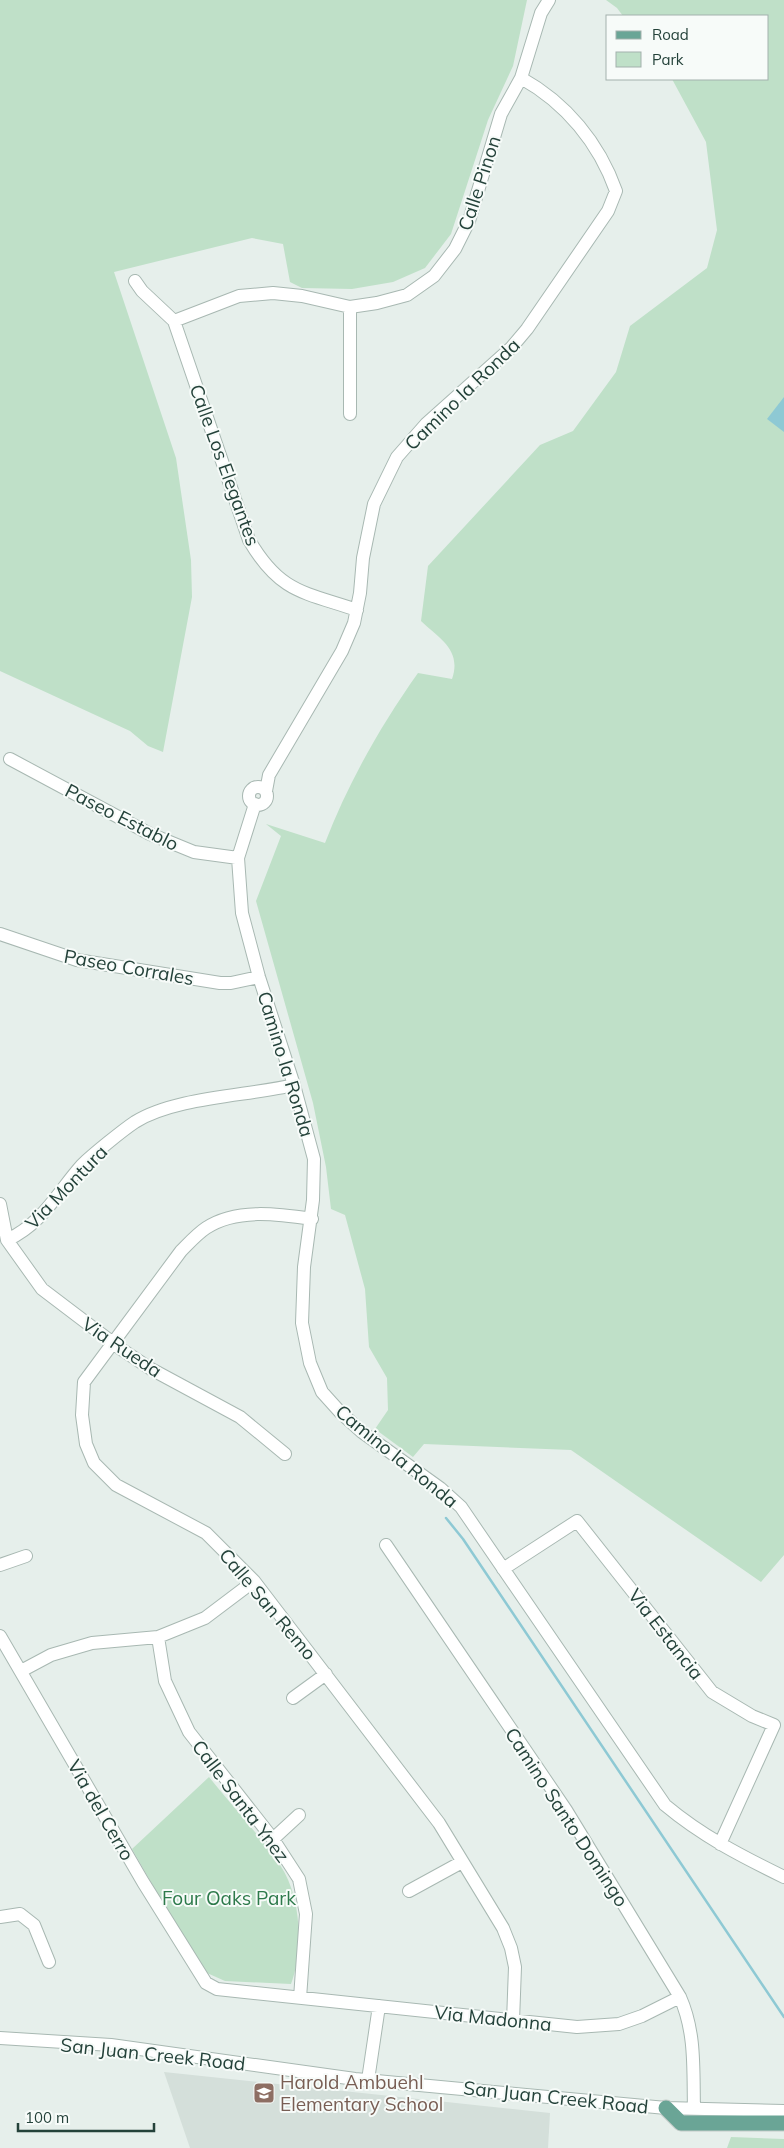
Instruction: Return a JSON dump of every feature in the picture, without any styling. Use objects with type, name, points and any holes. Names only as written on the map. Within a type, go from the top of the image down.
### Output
[{"type":"main road","points":[[666,2108],[681,2123],[784,2122]]},
{"type":"street","name":"Calle Pinon","points":[[174,321],[239,296],[248,295],[273,293],[302,296],[350,306],[377,303],[407,295],[434,276],[454,249],[469,220],[501,114],[521,78],[541,13],[549,0]]},
{"type":"street","name":"Camino la Ronda","points":[[521,78],[563,107],[588,138],[609,171],[616,191],[608,210],[516,342],[426,424],[397,457],[374,504],[363,558],[358,610],[342,651],[269,775],[265,777],[261,789],[267,797],[265,802],[260,805],[255,804],[238,858],[242,914],[259,977],[294,1085],[314,1159],[312,1219],[304,1267],[302,1323],[310,1363],[322,1392],[362,1432],[440,1488],[462,1507],[665,1804],[690,1826],[720,1844],[784,1877]]},
{"type":"street","points":[[135,281],[142,291],[174,321]]},
{"type":"street","points":[[350,306],[350,414]]},
{"type":"street","name":"Calle Los Elegantes","points":[[174,321],[249,540],[259,556],[277,577],[302,593],[358,610]]},
{"type":"street","name":"Paseo Establo","points":[[10,760],[150,834],[194,852],[238,858]]},
{"type":"street","name":"Paseo Corrales","points":[[0,934],[63,956],[90,963],[220,983],[231,983],[259,977]]},
{"type":"street","name":"Via Montura","points":[[7,1240],[20,1234],[41,1217],[83,1164],[136,1122],[174,1106],[294,1085]]},
{"type":"street","name":"Via Rueda","points":[[0,1204],[7,1240],[42,1289],[151,1369],[240,1417],[285,1454]]},
{"type":"street","name":"Calle San Remo","points":[[312,1219],[261,1214],[234,1216],[208,1227],[181,1251],[84,1382],[82,1415],[86,1444],[94,1463],[116,1485],[206,1532],[254,1581],[439,1824],[503,1928],[511,1948],[515,1967],[513,2021]]},
{"type":"street","name":"Via Estancia","points":[[503,1569],[577,1521],[712,1692],[752,1716],[774,1725],[720,1844]]},
{"type":"street","name":"Camino Santo Domingo","points":[[386,1546],[566,1810],[680,1997],[688,2017],[691,2034],[694,2109]]},
{"type":"street","points":[[0,1564],[26,1556]]},
{"type":"street","points":[[21,1671],[51,1655],[92,1643],[158,1637],[205,1618],[254,1581]]},
{"type":"street","name":"Via del Cerro","points":[[0,1636],[143,1882],[206,1983]]},
{"type":"street","name":"Calle Santa Ynez","points":[[158,1637],[165,1681],[189,1732],[273,1839],[299,1880],[306,1914],[300,1998]]},
{"type":"street","points":[[293,1698],[326,1674]]},
{"type":"street","points":[[273,1839],[299,1815]]},
{"type":"street","points":[[409,1891],[462,1862]]},
{"type":"street","points":[[0,1917],[20,1914],[34,1925],[49,1962]]},
{"type":"street","name":"Via Madonna","points":[[206,1983],[217,1989],[577,2027],[619,2024],[642,2016],[680,1997]]},
{"type":"street","points":[[368,2080],[379,2006]]},
{"type":"street","name":"San Juan Creek Road","points":[[0,2038],[111,2045],[368,2080],[666,2108],[784,2112]]},
{"type":"shaded area","name":"Harold Ambuehl Elementary School","points":[[164,2072],[550,2113],[548,2148],[190,2148]]},
{"type":"green space","points":[[0,0],[527,0],[513,66],[488,120],[451,234],[425,268],[393,282],[352,289],[302,288],[290,282],[283,244],[252,238],[114,272],[176,458],[191,560],[192,597],[163,752],[148,746],[130,731],[0,671]]},
{"type":"green space","points":[[606,0],[784,0],[784,1555],[761,1582],[571,1450],[424,1444],[413,1457],[375,1429],[388,1410],[387,1378],[369,1347],[365,1289],[345,1215],[331,1209],[326,1167],[313,1103],[256,901],[281,836],[266,824],[325,843],[344,798],[366,755],[418,673],[452,679],[454,660],[452,653],[442,640],[421,621],[428,566],[540,445],[573,431],[616,372],[630,326],[707,268],[717,230],[706,142],[673,80],[769,80],[769,15],[622,15],[617,8]]},
{"type":"green space","name":"Four Oaks Park","points":[[209,1777],[263,1842],[287,1877],[296,1907],[299,1939],[298,1955],[291,1984],[225,1981],[207,1973],[175,1924],[132,1849]]},
{"type":"green space","points":[[731,2137],[784,2139],[784,2148],[727,2148]]},
{"type":"water","points":[[784,397],[784,432],[767,419]]},
{"type":"waterway","points":[[446,1518],[463,1539],[784,2017]]},
{"type":"place","name":"Harold Ambuehl Elementary School","points":[[264,2093]]}]
